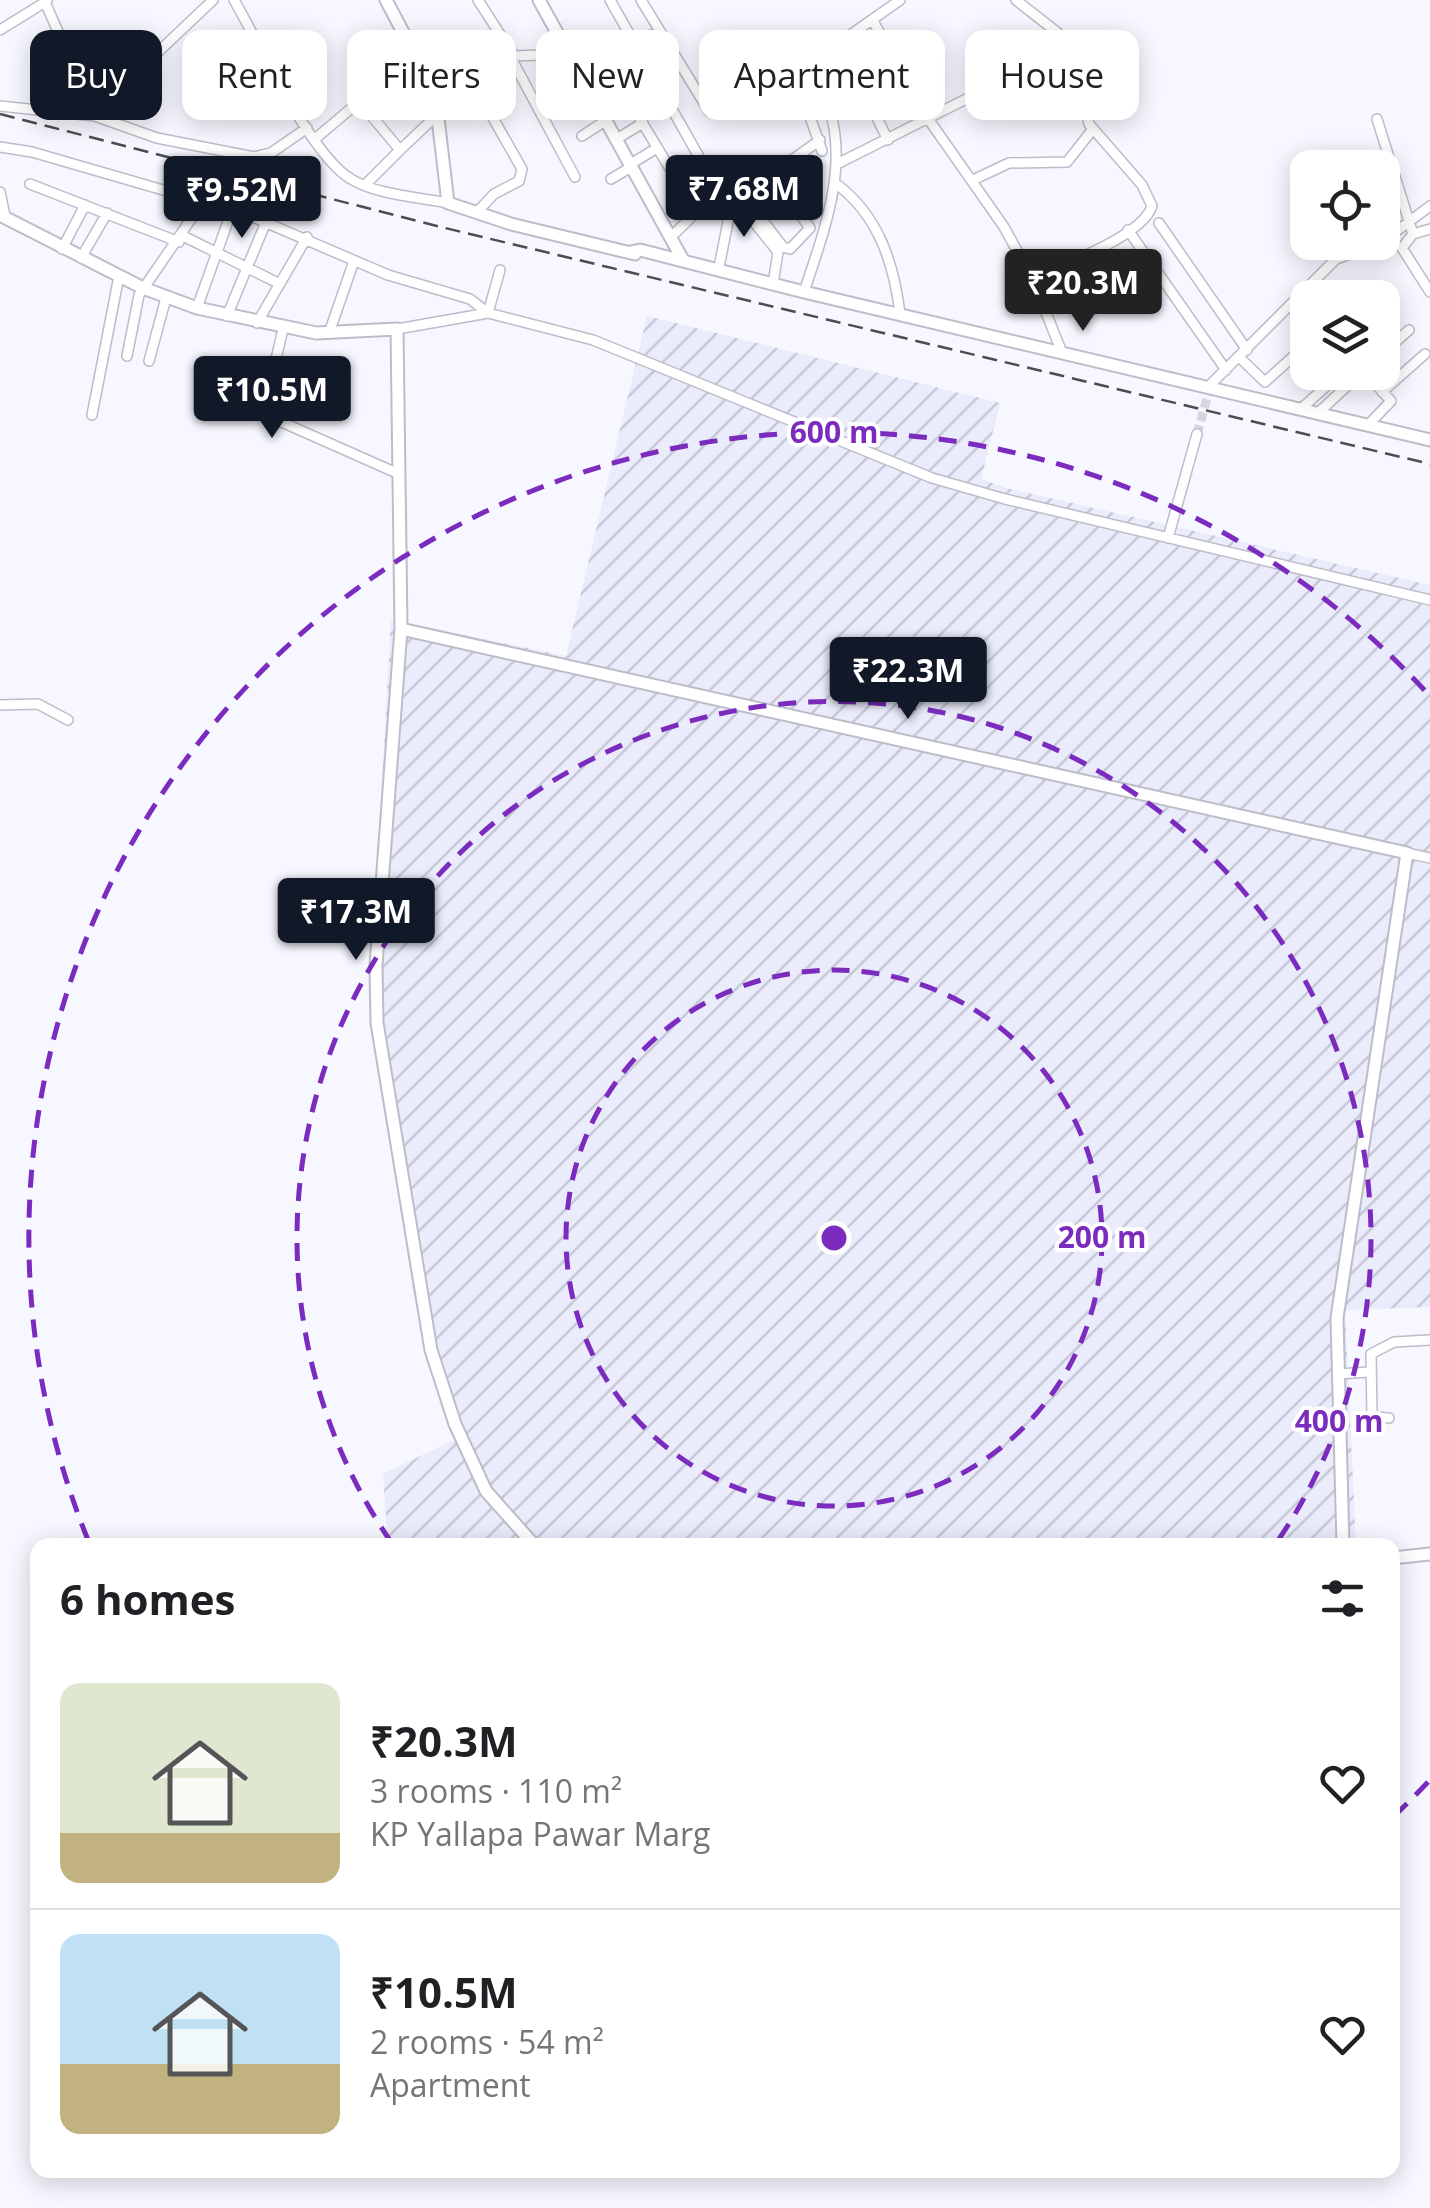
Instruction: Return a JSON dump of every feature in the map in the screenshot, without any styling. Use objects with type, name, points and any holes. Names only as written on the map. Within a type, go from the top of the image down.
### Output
[{"type":"street","points":[[162,47],[213,0]]},
{"type":"street","points":[[234,0],[315,139],[345,176],[365,185],[478,211],[511,224],[722,269],[804,292],[1428,437]]},
{"type":"street","points":[[386,0],[402,30]]},
{"type":"street","points":[[478,0],[495,30]]},
{"type":"street","points":[[538,0],[554,30]]},
{"type":"street","points":[[610,0],[626,30]]},
{"type":"street","points":[[641,0],[658,30]]},
{"type":"street","points":[[858,30],[900,0]]},
{"type":"street","points":[[1016,0],[1058,33],[1078,72],[1082,102],[1094,129],[1152,202],[1150,214],[1128,230],[1032,278]]},
{"type":"street","points":[[0,30],[47,1],[59,30]]},
{"type":"street","points":[[873,20],[879,30]]},
{"type":"street","points":[[679,63],[699,95]]},
{"type":"street","points":[[516,68],[574,177]]},
{"type":"street","points":[[0,106],[30,109]]},
{"type":"street","points":[[315,139],[347,113]]},
{"type":"street","points":[[1377,119],[1410,229]]},
{"type":"street","points":[[107,120],[156,138],[254,158],[271,153],[308,128]]},
{"type":"street","points":[[375,120],[400,150]]},
{"type":"street","points":[[365,185],[432,120]]},
{"type":"street","points":[[441,120],[448,203]]},
{"type":"street","points":[[478,211],[494,194],[519,181],[522,169],[495,120]]},
{"type":"street","points":[[582,136],[602,120]]},
{"type":"street","points":[[604,120],[683,261]]},
{"type":"street","points":[[640,120],[668,167]]},
{"type":"street","points":[[678,120],[698,155]]},
{"type":"street","points":[[742,194],[821,145],[811,120]]},
{"type":"street","points":[[804,292],[836,183],[830,120]]},
{"type":"street","points":[[878,120],[888,140]]},
{"type":"street","points":[[837,164],[929,120],[972,180],[1032,278],[1061,350]]},
{"type":"street","points":[[615,140],[642,124]]},
{"type":"street","points":[[972,180],[1010,163],[1067,162],[1094,129]]},
{"type":"street","points":[[0,147],[48,156],[266,222],[354,261],[470,299],[488,313],[593,340],[932,478],[1430,600]]},
{"type":"street","points":[[611,179],[658,148]]},
{"type":"street","points":[[670,238],[728,180],[783,247],[790,249],[810,228],[771,175]]},
{"type":"street","points":[[836,183],[856,198],[877,229],[897,285],[900,314]]},
{"type":"street","points":[[30,184],[249,265],[280,284]]},
{"type":"street","points":[[0,192],[3,216],[62,250],[166,298],[226,316],[283,329],[329,333],[397,330],[488,313]]},
{"type":"street","points":[[127,356],[143,288],[181,239],[202,203]]},
{"type":"street","points":[[62,250],[86,205]]},
{"type":"street","points":[[722,269],[731,206]]},
{"type":"street","points":[[1430,206],[1410,229],[1402,248],[1430,292]]},
{"type":"street","points":[[197,308],[232,210]]},
{"type":"street","points":[[746,212],[778,252],[772,284]]},
{"type":"street","points":[[81,258],[107,214]]},
{"type":"street","points":[[226,316],[266,222]]},
{"type":"street","points":[[1159,223],[1243,354],[1266,382],[1290,360]]},
{"type":"street","points":[[1400,234],[1410,229],[1430,229]]},
{"type":"street","points":[[1128,230],[1226,370]]},
{"type":"street","points":[[256,323],[307,237]]},
{"type":"street","points":[[1315,280],[1335,260]]},
{"type":"street","points":[[329,333],[354,261]]},
{"type":"street","points":[[488,313],[500,270]]},
{"type":"street","points":[[92,416],[119,276]]},
{"type":"street","points":[[149,360],[166,298]]},
{"type":"street","points":[[1211,384],[1290,305]]},
{"type":"street","points":[[283,329],[266,402],[268,416],[399,474]]},
{"type":"street","points":[[397,330],[400,630],[376,965],[385,1090],[420,1300],[443,1386],[486,1491],[528,1538]]},
{"type":"street","points":[[1400,338],[1409,330]]},
{"type":"street","points":[[1369,424],[1391,401],[1382,392],[1425,354]]},
{"type":"street","points":[[1302,408],[1322,390]]},
{"type":"street","points":[[1319,412],[1344,390]]},
{"type":"street","points":[[1168,538],[1197,434]]},
{"type":"street","points":[[400,630],[1430,858]]},
{"type":"street","points":[[0,706],[38,704],[68,720]]},
{"type":"street","points":[[1342,1538],[1336,1318],[1407,852]]},
{"type":"street","points":[[1389,1418],[1372,1417],[1371,1354],[1394,1342],[1430,1340]]},
{"type":"street","points":[[1338,1374],[1369,1372]]},
{"type":"street","points":[[1400,1557],[1430,1554]]},
{"type":"shaded area","points":[[647,316],[1000,403],[981,479],[1006,488],[1430,585],[1430,1307],[1345,1310],[1356,1538],[388,1538],[383,1474],[454,1440],[414,1297],[370,997],[391,620],[566,656]]},
{"type":"tunnel","points":[[1197,434],[1211,384]]},
{"type":"railway","points":[[0,114],[445,228],[1430,464]]}]
